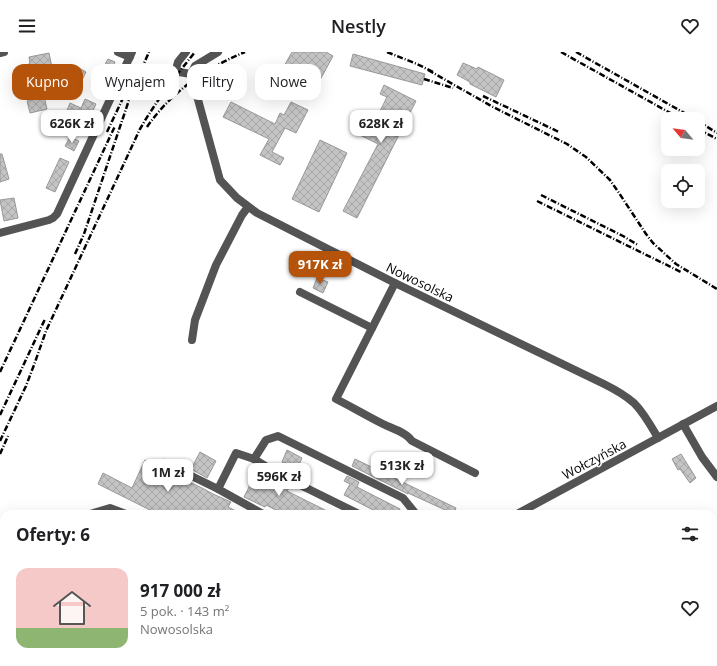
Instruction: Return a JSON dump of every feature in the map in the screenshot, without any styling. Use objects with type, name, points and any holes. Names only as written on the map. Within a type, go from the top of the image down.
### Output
[{"type":"street","points":[[0,53],[4,52]]},
{"type":"street","points":[[0,233],[48,220],[57,214],[131,55],[118,52]]},
{"type":"street","points":[[186,52],[178,62],[176,69],[180,72],[187,73]]},
{"type":"street","points":[[198,64],[218,52]]},
{"type":"street","name":"Nowosolska","points":[[198,100],[220,180],[248,207],[395,283],[614,389],[638,407],[658,438]]},
{"type":"street","points":[[192,340],[195,320],[216,265],[242,215],[248,207]]},
{"type":"street","points":[[395,283],[336,399],[402,433],[409,437],[412,441],[475,473]]},
{"type":"street","points":[[300,292],[372,328]]},
{"type":"street","name":"Wołczyńska","points":[[524,510],[717,406]]},
{"type":"street","points":[[683,424],[702,457],[717,477]]},
{"type":"street","points":[[254,458],[266,440],[278,436],[403,498],[413,510]]},
{"type":"street","points":[[218,489],[236,454],[254,458],[278,474],[351,510]]},
{"type":"street","points":[[165,463],[218,489],[256,510]]},
{"type":"street","points":[[103,510],[110,508],[115,510]]},
{"type":"building","points":[[292,52],[326,52],[333,56],[321,78],[321,64],[285,64]]},
{"type":"building","points":[[49,53],[51,64],[29,64],[29,57]]},
{"type":"building","points":[[353,54],[425,74],[422,85],[350,66]]},
{"type":"building","points":[[108,59],[115,62],[114,64],[105,64]]},
{"type":"building","points":[[463,63],[477,69],[478,67],[504,80],[496,97],[470,84],[470,82],[457,75]]},
{"type":"building","points":[[83,70],[86,72],[83,78]]},
{"type":"building","points":[[384,85],[416,101],[357,218],[343,211],[378,144],[360,135],[364,126],[371,129],[387,97],[380,94]]},
{"type":"building","points":[[85,99],[96,104],[91,115],[81,110],[77,118],[66,113],[70,103],[81,108]]},
{"type":"building","points":[[45,100],[47,109],[30,113],[27,101]]},
{"type":"building","points":[[231,102],[275,124],[280,113],[284,115],[291,102],[308,110],[296,133],[285,128],[272,152],[284,158],[280,165],[260,155],[269,139],[223,117]]},
{"type":"building","points":[[70,137],[79,141],[74,151],[65,146]]},
{"type":"building","points":[[320,140],[347,153],[319,212],[292,199]]},
{"type":"building","points":[[0,154],[2,154],[9,179],[0,182]]},
{"type":"building","points":[[60,158],[69,162],[55,192],[46,188]]},
{"type":"building","points":[[14,198],[18,218],[4,221],[0,200]]},
{"type":"building","points":[[317,278],[328,282],[323,293],[313,288]]},
{"type":"building","points":[[287,450],[302,458],[297,469],[282,462]]},
{"type":"building","points":[[200,452],[216,461],[207,478],[191,469]]},
{"type":"building","points":[[681,454],[696,478],[690,483],[680,469],[678,470],[672,459]]},
{"type":"building","points":[[355,459],[456,508],[455,510],[445,510],[408,494],[352,466]]},
{"type":"building","points":[[145,460],[231,502],[228,507],[234,510],[150,510],[98,484],[103,473],[132,488]]},
{"type":"building","points":[[257,471],[283,484],[289,488],[287,491],[325,510],[276,510],[266,505],[265,507],[244,497]]},
{"type":"building","points":[[347,476],[359,482],[357,487],[400,510],[373,510],[344,495],[350,484],[344,481]]},
{"type":"railway","points":[[144,64],[149,52]]},
{"type":"railway","points":[[0,441],[26,386],[46,331],[140,129],[159,99],[195,52]]},
{"type":"railway","points":[[147,127],[167,103],[190,82],[231,58],[245,52]]},
{"type":"railway","points":[[387,52],[433,72]]},
{"type":"railway","points":[[561,52],[668,112]]},
{"type":"railway","points":[[576,52],[683,112]]},
{"type":"railway","points":[[428,70],[493,107],[567,144],[586,157],[610,180],[653,243],[676,264],[717,289]]},
{"type":"railway","points":[[424,79],[453,88]]},
{"type":"railway","points":[[483,96],[559,132]]},
{"type":"railway","points":[[107,132],[122,100]]},
{"type":"railway","points":[[75,254],[84,234],[129,100]]},
{"type":"railway","points":[[705,125],[717,133]]},
{"type":"railway","points":[[0,372],[115,126]]},
{"type":"railway","points":[[705,133],[717,139]]},
{"type":"railway","points":[[541,195],[638,245]]},
{"type":"railway","points":[[537,201],[681,272]]},
{"type":"railway","points":[[0,415],[45,319]]},
{"type":"railway","points":[[0,454],[8,436]]}]
